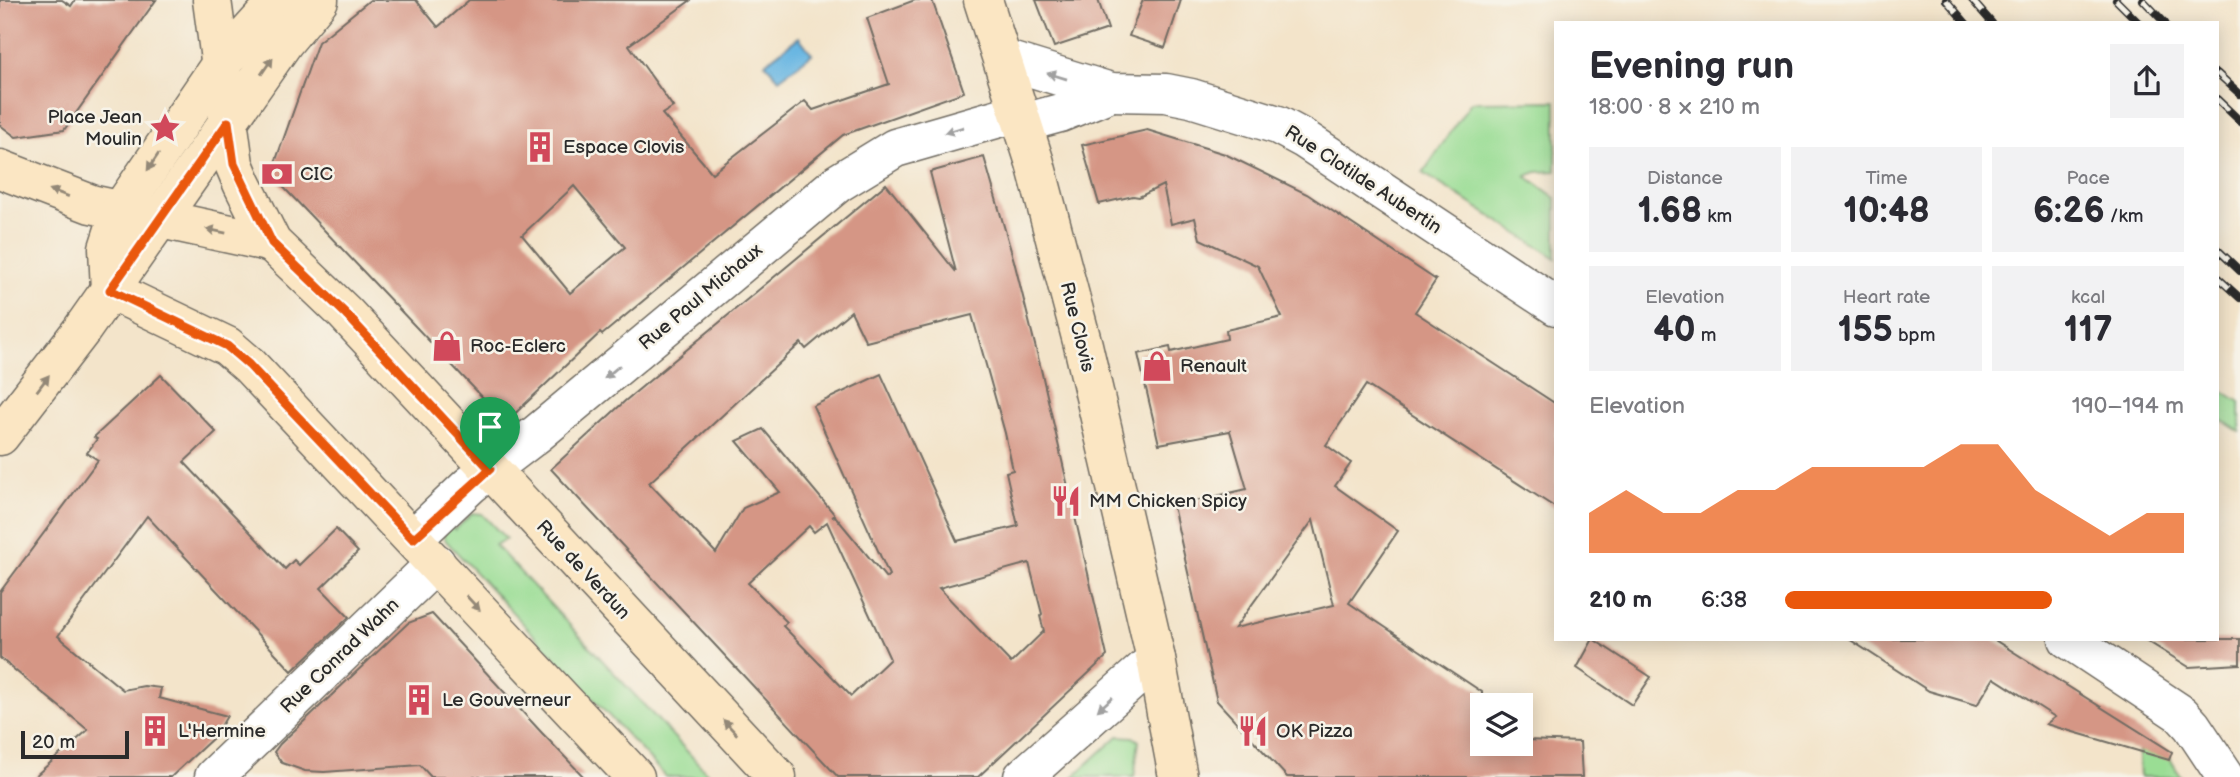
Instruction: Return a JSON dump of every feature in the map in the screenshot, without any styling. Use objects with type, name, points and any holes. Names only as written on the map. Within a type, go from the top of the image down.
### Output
[{"type":"main road","name":"Rue de Verdun","points":[[212,0],[234,164],[272,243],[345,313],[777,777]]},
{"type":"main road","points":[[110,290],[108,248],[120,211],[220,65],[279,0]]},
{"type":"main road","points":[[0,436],[110,290],[284,42],[319,0]]},
{"type":"main road","name":"Rue Clovis","points":[[983,0],[1022,117],[1083,345],[1156,659],[1178,777]]},
{"type":"main road","points":[[0,169],[91,204],[272,243]]},
{"type":"main road","points":[[110,290],[227,346],[249,365],[635,777]]},
{"type":"main road","points":[[1150,777],[1169,725]]},
{"type":"street","name":"Rue Clotilde Aubertin","points":[[1003,59],[1111,92],[1166,93],[1278,125],[1304,139],[1554,305]]},
{"type":"street","name":"Rue Clotilde Aubertin","points":[[1022,117],[1060,113],[1111,92]]},
{"type":"street","name":"Rue Paul Michaux","points":[[425,551],[490,469],[538,433],[838,183],[895,148],[1022,117]]},
{"type":"street","name":"Rue Conrad Wahn","points":[[214,777],[425,551]]},
{"type":"street","points":[[2071,641],[2180,714],[2192,726],[2226,777]]},
{"type":"street","points":[[1023,777],[1156,659]]},
{"type":"green space","points":[[1554,101],[1554,171],[1526,176],[1554,197],[1554,257],[1423,173],[1471,102]]},
{"type":"green space","points":[[2219,388],[2240,402],[2240,432],[2219,418]]},
{"type":"green space","points":[[472,513],[482,514],[506,539],[495,545],[711,777],[666,777],[446,541],[443,535],[447,521],[455,530]]},
{"type":"green space","points":[[1118,736],[1133,737],[1139,741],[1134,777],[1073,777]]},
{"type":"green space","points":[[2138,738],[2169,757],[2181,777],[2140,777]]},
{"type":"water","points":[[799,37],[812,54],[779,79],[765,63]]},
{"type":"building","points":[[0,0],[62,0],[71,6],[75,0],[156,0],[64,130],[16,137],[0,125]]},
{"type":"building","points":[[370,0],[416,0],[438,27],[469,0],[691,0],[629,45],[673,107],[662,114],[712,173],[805,101],[813,110],[889,84],[867,18],[915,0],[932,0],[964,92],[843,135],[602,335],[600,333],[506,422],[271,174],[318,42]],"holes":[[[574,186],[625,247],[570,293],[522,235]]]},
{"type":"building","points":[[1036,0],[1098,0],[1108,29],[1054,47]]},
{"type":"building","points":[[1143,0],[1181,0],[1165,48],[1129,36]]},
{"type":"building","points":[[1147,130],[1225,154],[1307,194],[1436,280],[1415,312],[1554,403],[1554,507],[1366,385],[1326,445],[1351,463],[1335,486],[1398,531],[1349,603],[1482,692],[1470,693],[1470,756],[1533,756],[1533,740],[1580,742],[1582,777],[1287,777],[1217,701],[1173,506],[1247,489],[1230,431],[1159,444],[1138,354],[1170,347],[1171,352],[1227,339],[1226,330],[1282,317],[1258,266],[1200,239],[1195,218],[1171,224],[1163,185],[1139,197],[1099,204],[1082,145]],"holes":[[[1313,520],[1334,605],[1235,628]]]},
{"type":"building","points":[[984,157],[1040,365],[1107,656],[978,777],[838,777],[551,469],[625,401],[886,184],[956,272],[930,172]],"holes":[[[851,311],[866,342],[972,315],[1005,433],[1013,470],[1006,472],[1018,526],[957,541],[881,374],[813,406],[889,575],[886,578],[835,516],[832,517],[835,515],[763,429],[737,441],[780,492],[743,508],[716,553],[649,483],[801,343],[806,349]],[[827,522],[890,659],[851,696],[783,626],[787,622],[748,583],[809,526],[814,532]],[[1029,563],[1044,631],[1011,663],[939,588]]]},
{"type":"building","points":[[161,375],[216,432],[184,462],[285,569],[294,560],[299,565],[336,529],[358,552],[321,588],[349,617],[292,671],[147,516],[58,636],[123,690],[144,686],[161,688],[159,698],[227,716],[215,736],[171,777],[34,777],[88,730],[0,658],[0,592],[98,460],[87,453],[97,439],[94,437]]},
{"type":"building","name":"Le Gouverneur","points":[[432,614],[584,777],[431,777],[420,765],[324,772],[305,771],[282,763],[274,752],[280,744],[408,623]]},
{"type":"building","points":[[2240,639],[2240,664],[2189,667],[2147,641]]},
{"type":"building","points":[[1592,641],[1596,641],[1651,677],[1632,705],[1577,668]]},
{"type":"building","points":[[1852,641],[1996,641],[2172,752],[2169,760],[2046,724],[2055,717],[1994,678],[1977,705],[1929,691]]},
{"type":"railway","points":[[1946,0],[1964,21]]},
{"type":"railway","points":[[1972,0],[1990,21]]},
{"type":"railway","points":[[2116,0],[2137,21]]},
{"type":"railway","points":[[2143,0],[2163,21]]},
{"type":"railway","points":[[2219,75],[2240,94]]},
{"type":"railway","points":[[2219,101],[2240,121]]},
{"type":"railway","points":[[2219,251],[2240,271]]},
{"type":"railway","points":[[2219,279],[2240,298]]},
{"type":"place","name":"Place Jean Moulin","points":[[165,128]]},
{"type":"place","name":"Espace Clovis","points":[[540,147]]},
{"type":"place","name":"CIC","points":[[277,174]]},
{"type":"place","name":"Roc-Eclerc","points":[[447,346]]},
{"type":"place","name":"Renault","points":[[1157,366]]},
{"type":"place","name":"MM Chicken Spicy","points":[[1066,501]]},
{"type":"place","name":"Le Gouverneur","points":[[419,700]]},
{"type":"place","name":"L'Hermine","points":[[155,731]]},
{"type":"place","name":"OK Pizza","points":[[1253,731]]},
{"type":"route","points":[[228,122],[234,164],[272,243],[345,313],[490,469],[413,539],[249,365],[227,346],[110,290],[228,122]]}]
